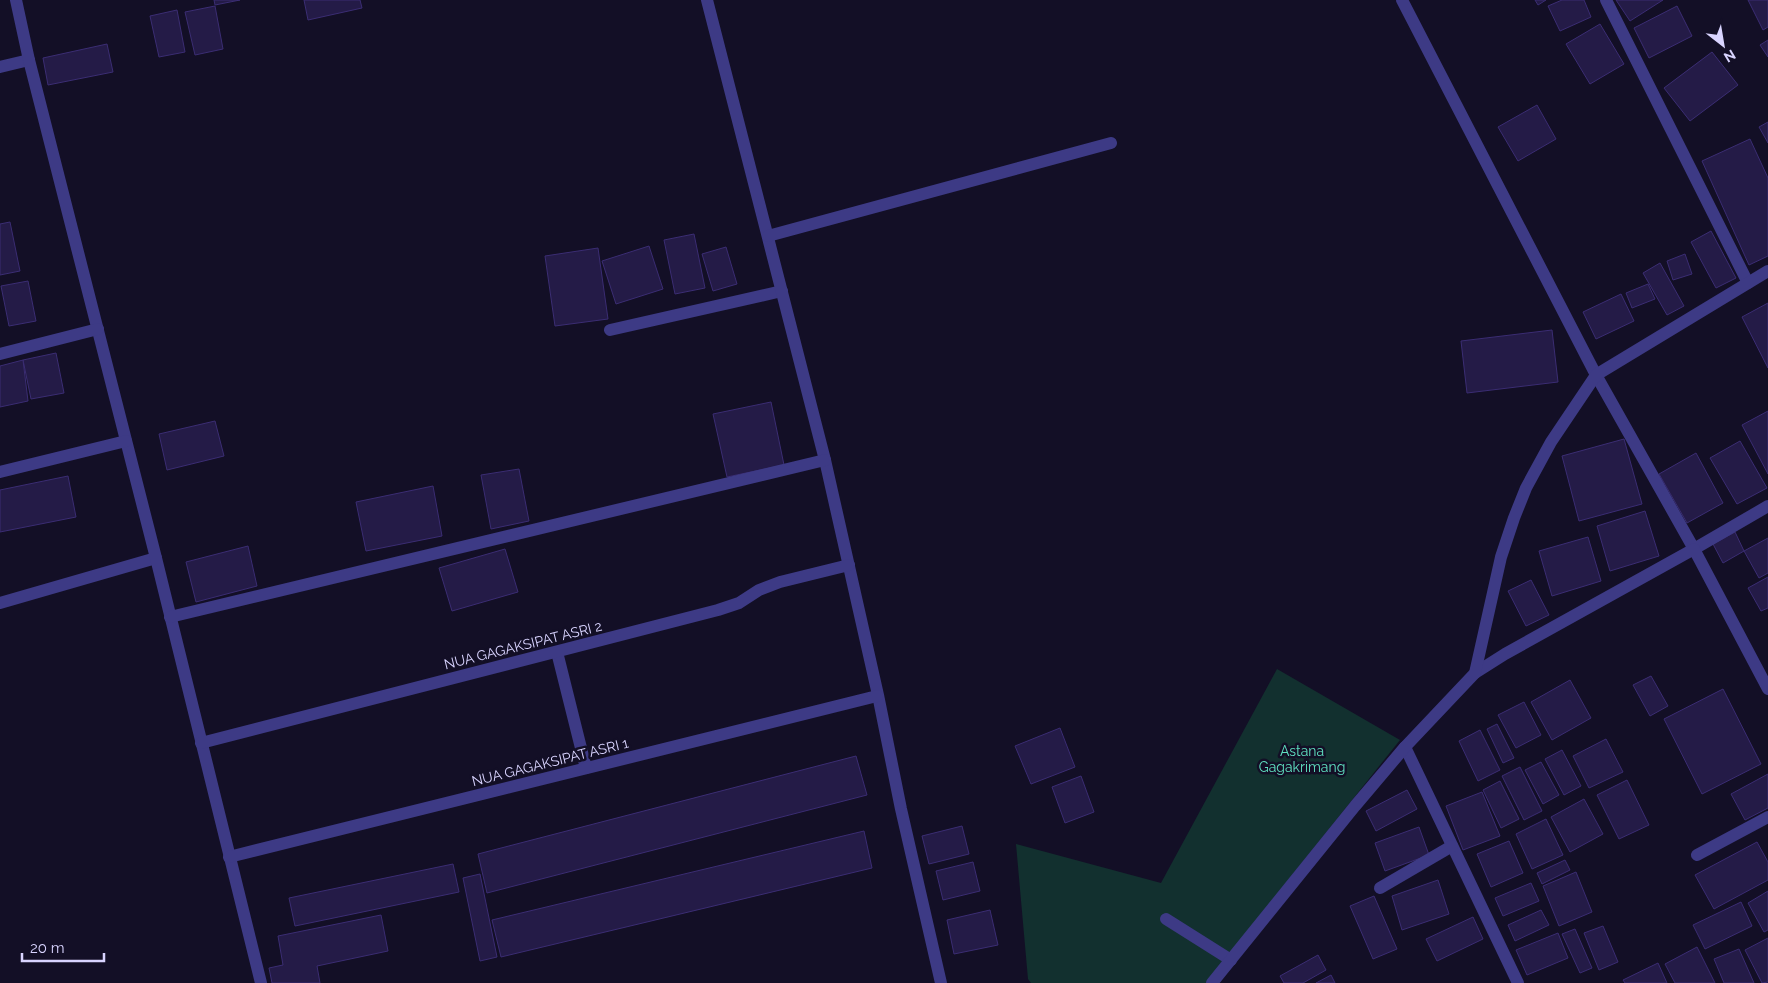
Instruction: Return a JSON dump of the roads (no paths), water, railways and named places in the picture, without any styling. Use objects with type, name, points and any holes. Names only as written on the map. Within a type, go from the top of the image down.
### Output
[{"type":"street","points":[[16,0],[29,60],[156,558],[261,983]]},
{"type":"street","points":[[707,0],[825,460],[941,983]]},
{"type":"street","points":[[1402,0],[1596,375],[1694,549],[1768,689]]},
{"type":"street","points":[[1606,0],[1748,283]]},
{"type":"street","points":[[0,67],[29,60]]},
{"type":"street","points":[[768,236],[1111,143]]},
{"type":"street","points":[[1475,673],[1501,557],[1526,488],[1551,442],[1596,375],[1768,271]]},
{"type":"street","points":[[610,330],[782,292]]},
{"type":"street","points":[[0,354],[98,329]]},
{"type":"street","points":[[0,472],[126,441]]},
{"type":"street","points":[[170,617],[825,460]]},
{"type":"street","points":[[1212,983],[1405,747],[1475,673],[1505,654],[1768,506]]},
{"type":"street","points":[[0,603],[156,558]]},
{"type":"street","name":"NUA GAGAKSIPAT ASRI 2","points":[[201,743],[718,610],[739,603],[759,590],[780,582],[848,565]]},
{"type":"street","points":[[557,652],[586,768]]},
{"type":"street","name":"NUA GAGAKSIPAT ASRI 1","points":[[229,857],[878,696]]},
{"type":"street","points":[[1405,747],[1518,983]]},
{"type":"street","points":[[1697,855],[1768,817]]},
{"type":"street","points":[[1380,888],[1452,846]]},
{"type":"street","points":[[1166,919],[1231,960]]},
{"type":"park label","name":"Astana Gagakrimang","points":[[1302,760]]}]
